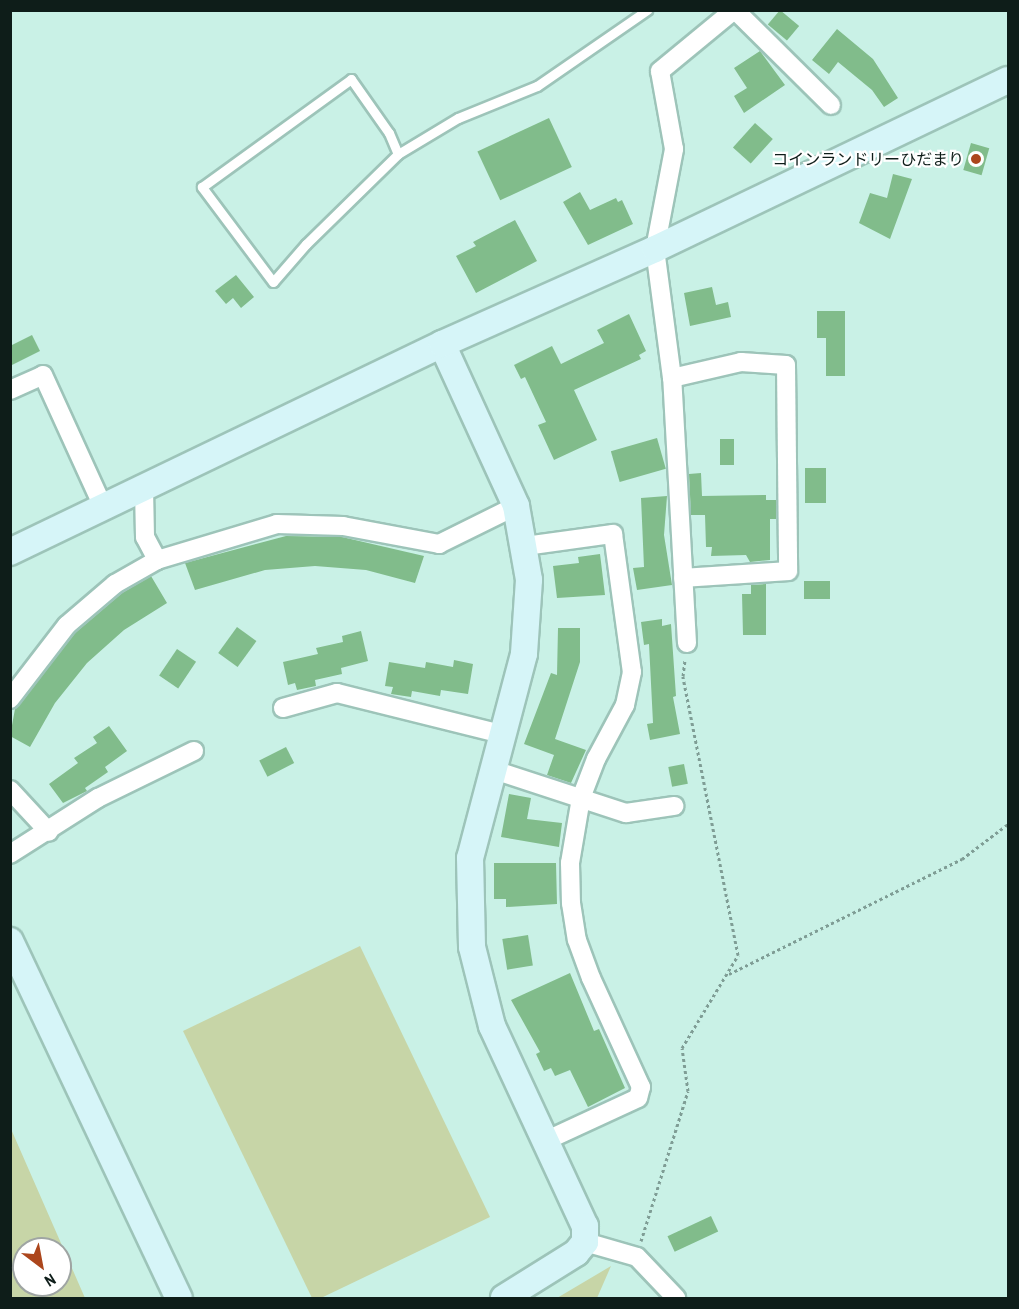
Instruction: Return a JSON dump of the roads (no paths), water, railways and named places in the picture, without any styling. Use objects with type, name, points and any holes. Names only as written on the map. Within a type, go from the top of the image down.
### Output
[{"type":"street","points":[[687,643],[672,378],[655,249],[674,149],[660,71],[734,10],[831,105]]},
{"type":"street","points":[[10,552],[104,509],[442,344],[655,249],[1008,80]]},
{"type":"street","points":[[442,344],[516,506],[525,546],[528,618],[524,654],[491,769],[470,858],[472,946],[492,1026],[585,1226],[585,1242],[576,1253],[504,1299]]},
{"type":"street","points":[[672,378],[741,362],[786,365],[788,571],[683,578]]},
{"type":"street","points":[[10,390],[43,375],[104,509]]},
{"type":"street","points":[[144,489],[145,537],[157,560]]},
{"type":"street","points":[[10,699],[67,625],[116,584],[157,560],[277,524],[343,526],[439,544],[516,506]]},
{"type":"street","points":[[525,546],[614,534],[632,672],[625,705],[596,759],[581,798],[570,863],[577,940],[641,1087],[638,1098],[545,1141]]},
{"type":"street","points":[[284,708],[337,693],[502,734]]},
{"type":"street","points":[[10,854],[49,832],[98,798],[194,751]]},
{"type":"street","points":[[491,769],[626,813],[674,806]]},
{"type":"street","points":[[10,790],[49,832]]},
{"type":"street","points":[[10,941],[179,1299]]},
{"type":"street","points":[[585,1242],[636,1257],[676,1299]]},
{"type":"lane","points":[[398,154],[389,133],[351,79],[202,187],[273,282],[306,244],[398,154],[458,118],[537,87],[647,10]]},
{"type":"place","name":"コインランドリーひだまり","points":[[976,159]]}]
